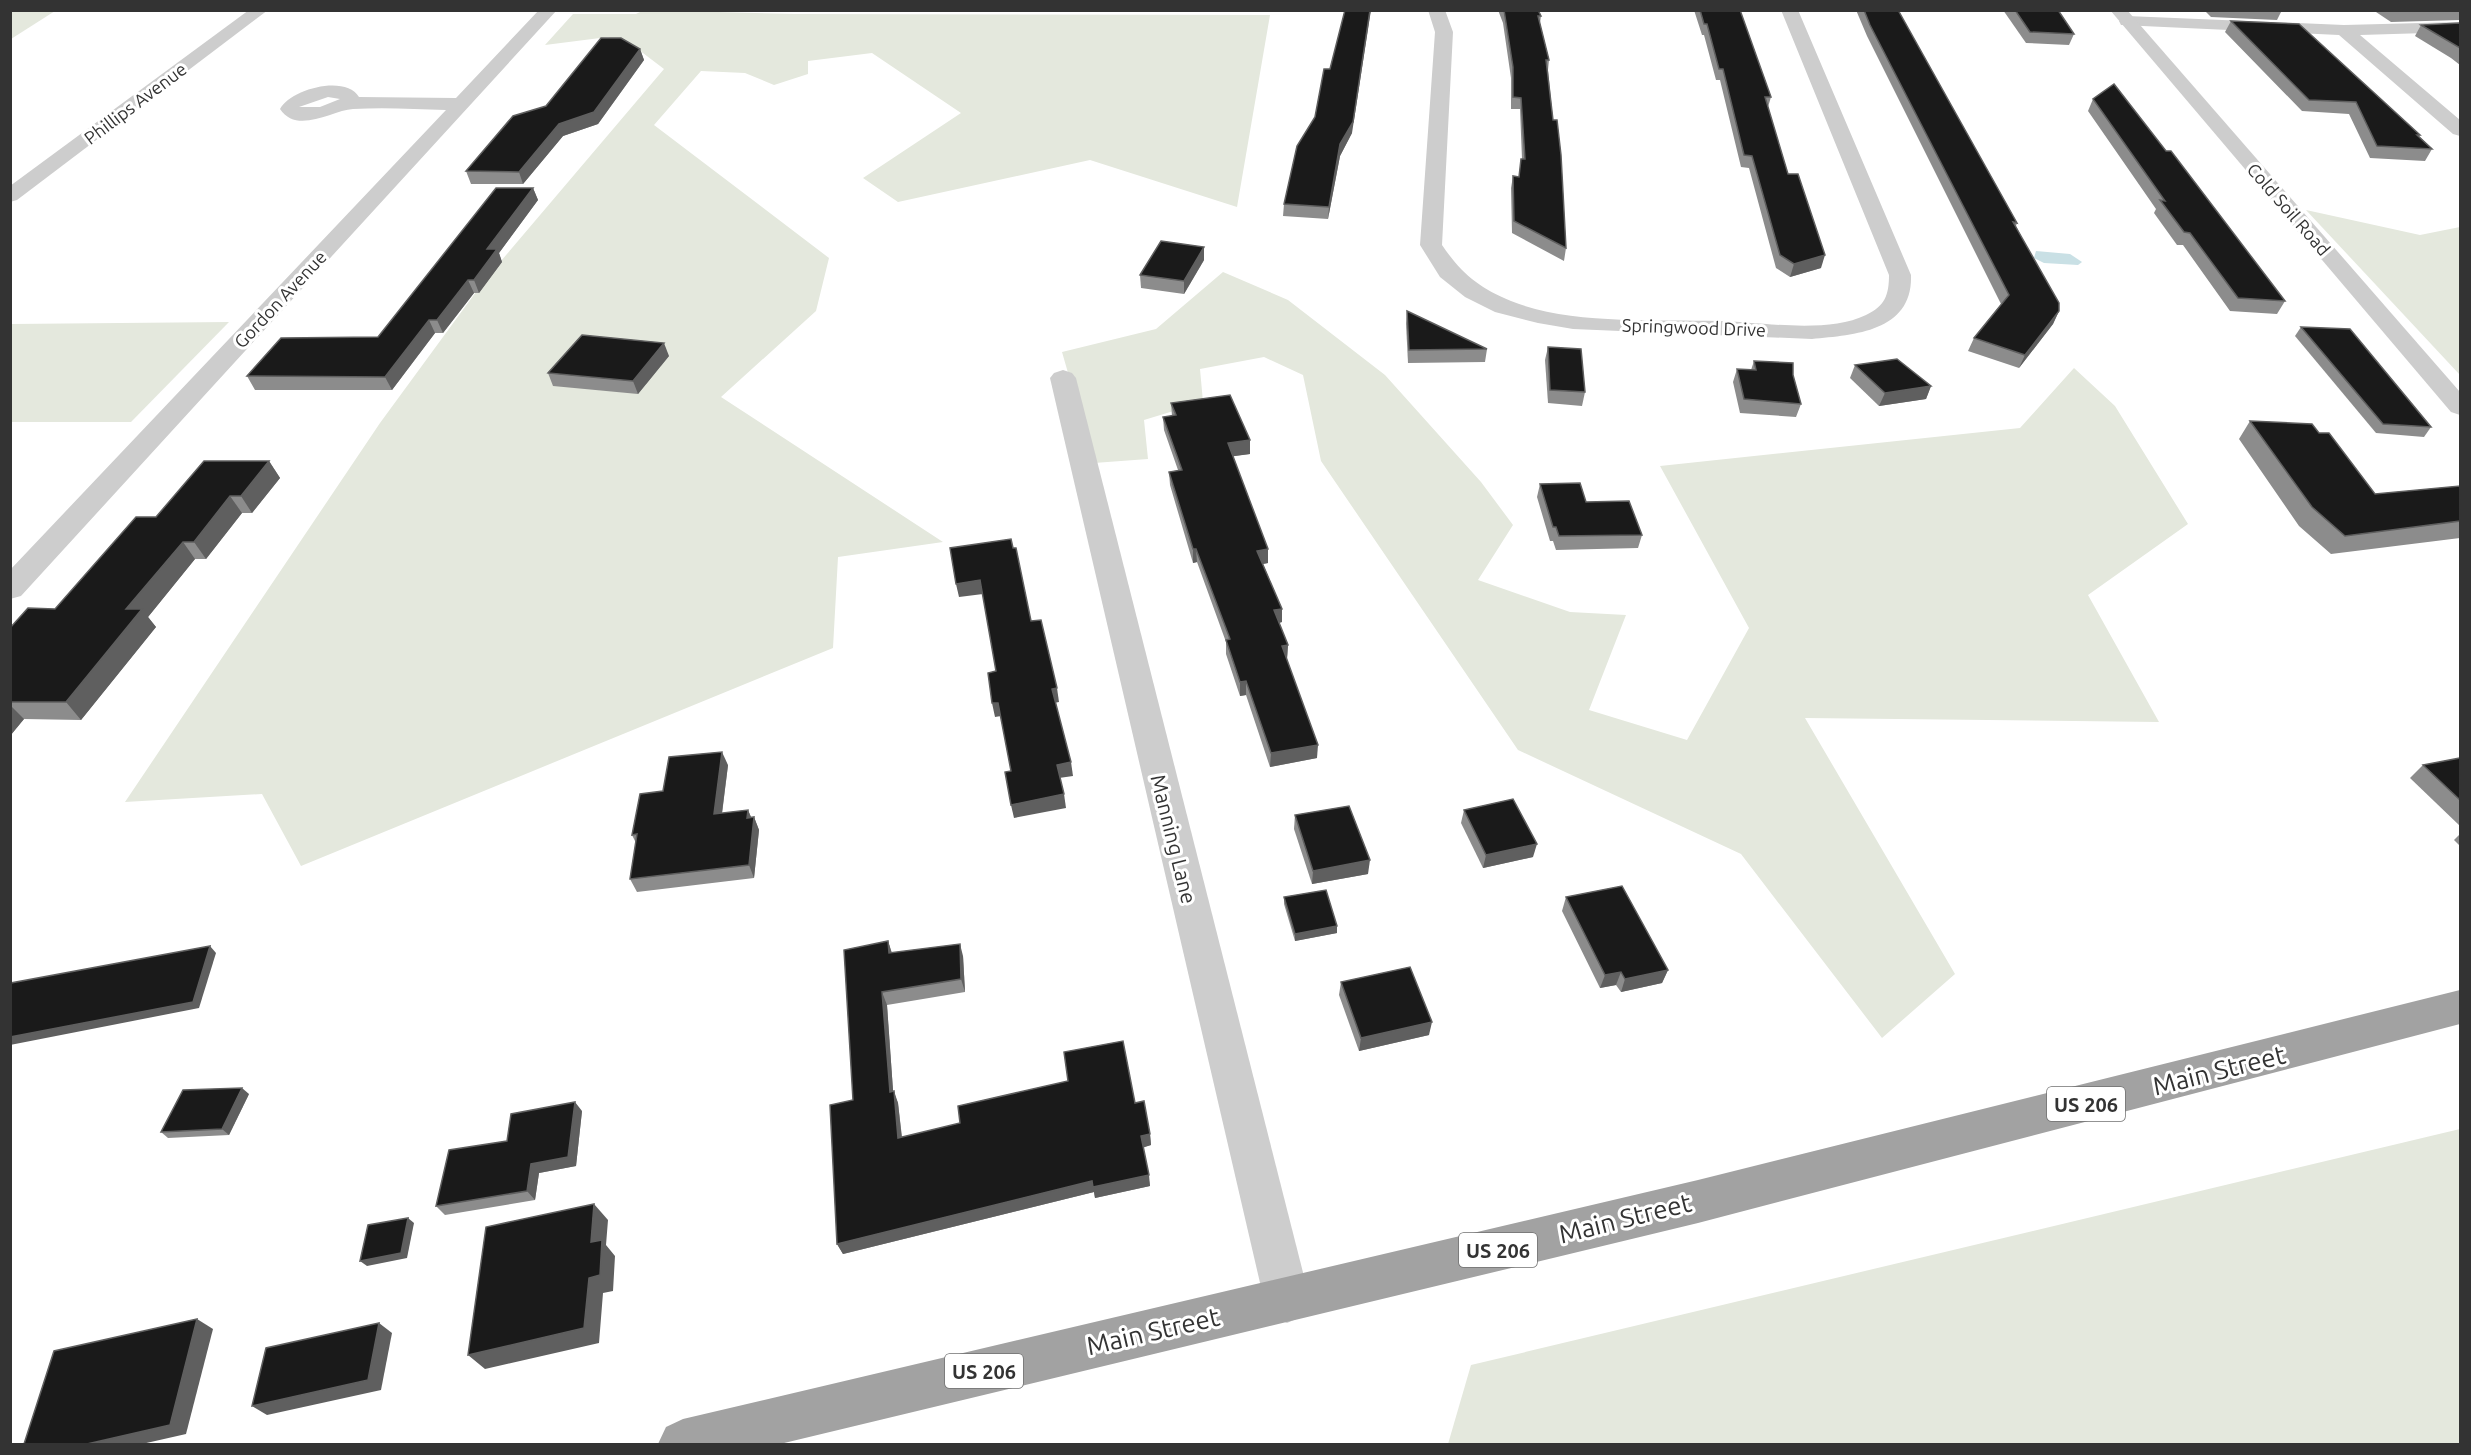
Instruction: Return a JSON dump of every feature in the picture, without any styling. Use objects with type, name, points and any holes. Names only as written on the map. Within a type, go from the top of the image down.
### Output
[{"type":"highway","name":"Main Street","points":[[683,1444],[874,1396],[1287,1300],[1994,1127],[2460,1007]]},
{"type":"street","name":"Phillips Avenue","points":[[10,196],[260,10]]},
{"type":"street","name":"Gordon Avenue","points":[[10,589],[549,10]]},
{"type":"street","name":"Springwood Drive","points":[[1436,10],[1444,32],[1431,245],[1438,260],[1452,276],[1497,303],[1559,320],[1812,332],[1842,330],[1869,322],[1887,313],[1898,301],[1902,288],[1900,274],[1789,10]]},
{"type":"street","points":[[2123,16],[2344,30],[2460,27]]},
{"type":"street","name":"Cold Soil Road","points":[[2123,16],[2460,407]]},
{"type":"street","points":[[2344,30],[2460,130]]},
{"type":"street","points":[[347,103],[462,104]]},
{"type":"street","name":"Manning Lane","points":[[1063,378],[1287,1300]]},
{"type":"shaded area","points":[[11,10],[55,10],[55,11],[11,39]]},
{"type":"shaded area","points":[[644,10],[795,14],[1270,15],[1237,207],[1090,160],[898,202],[863,178],[961,113],[872,53],[808,61],[808,74],[774,85],[745,73],[701,71],[654,125],[829,258],[816,311],[721,397],[943,542],[838,557],[833,648],[301,866],[262,794],[125,802],[380,423],[484,281],[664,69],[639,50],[608,37],[545,45],[573,14],[636,14]]},
{"type":"shaded area","points":[[2306,210],[2420,235],[2460,227],[2460,375]]},
{"type":"shaded area","points":[[1223,272],[1288,300],[1385,375],[1481,482],[1513,525],[1478,580],[1570,612],[1626,615],[1589,710],[1687,740],[1749,628],[1660,466],[2020,428],[2074,368],[2115,406],[2188,524],[2088,595],[2159,722],[1805,718],[1955,974],[1882,1038],[1741,854],[1518,750],[1321,461],[1303,375],[1264,357],[1200,369],[1203,402],[1144,420],[1148,459],[1094,463],[1062,352],[1156,329]]},
{"type":"shaded area","points":[[229,322],[131,422],[11,422],[11,324]]},
{"type":"shaded area","points":[[2460,1129],[2460,1444],[1448,1444],[1471,1365]]},
{"type":"water","points":[[2036,251],[2070,254],[2082,262],[2078,265],[2044,263],[2034,258]]},
{"type":"building","points":[[1345,10],[1370,10],[1353,122],[1340,144],[1329,207],[1284,204],[1297,146],[1315,117],[1324,69],[1330,69]]},
{"type":"building","points":[[1504,10],[1538,10],[1541,16],[1538,16],[1549,60],[1546,60],[1553,120],[1557,120],[1561,155],[1566,248],[1514,221],[1513,176],[1519,177],[1521,159],[1525,159],[1521,98],[1513,97],[1513,67]]},
{"type":"building","points":[[1700,10],[1740,10],[1771,97],[1765,97],[1788,174],[1798,174],[1825,255],[1794,264],[1780,255],[1752,156],[1744,155],[1723,69],[1719,69],[1707,24],[1704,24]]},
{"type":"building","points":[[1864,10],[1898,10],[2059,303],[2059,311],[2025,355],[1974,338],[2009,295]]},
{"type":"building","points":[[2015,10],[2058,10],[2074,34],[2030,32]]},
{"type":"building","points":[[2231,21],[2299,24],[2420,135],[2417,135],[2432,149],[2377,146],[2356,102],[2309,100]]},
{"type":"building","points":[[2460,23],[2460,48],[2421,25]]},
{"type":"building","points":[[601,38],[621,38],[640,49],[594,112],[559,124],[519,172],[466,171],[513,116],[546,106]]},
{"type":"building","points":[[2114,84],[2166,151],[2171,151],[2285,301],[2238,298],[2190,233],[2184,232],[2160,200],[2165,201],[2093,99]]},
{"type":"building","points":[[496,188],[533,188],[487,249],[497,249],[474,280],[468,280],[437,320],[429,320],[385,377],[247,376],[281,338],[378,337]]},
{"type":"building","points":[[1161,241],[1204,247],[1184,281],[1140,275]]},
{"type":"building","points":[[1407,311],[1487,349],[1409,350]]},
{"type":"building","points":[[2301,327],[2350,329],[2431,427],[2383,424]]},
{"type":"building","points":[[582,335],[664,343],[633,381],[548,373]]},
{"type":"building","points":[[1548,347],[1581,349],[1585,392],[1550,390]]},
{"type":"building","points":[[1897,359],[1931,386],[1885,393],[1855,365]]},
{"type":"building","points":[[1754,361],[1793,363],[1793,375],[1801,404],[1744,399],[1737,369],[1756,370]]},
{"type":"building","points":[[1230,395],[1250,440],[1228,443],[1268,549],[1257,551],[1282,609],[1274,610],[1288,645],[1282,646],[1318,745],[1271,753],[1246,681],[1240,682],[1226,640],[1230,639],[1196,549],[1193,549],[1169,472],[1182,470],[1163,417],[1176,415],[1171,403]]},
{"type":"building","points":[[2250,421],[2312,424],[2319,433],[2329,433],[2375,494],[2460,486],[2460,521],[2345,536],[2312,507]]},
{"type":"building","points":[[204,461],[269,461],[241,496],[230,496],[194,542],[183,542],[126,609],[142,609],[66,702],[10,702],[10,628],[28,608],[55,609],[136,517],[156,517]]},
{"type":"building","points":[[1580,483],[1586,502],[1629,501],[1642,535],[1559,536],[1556,527],[1553,527],[1540,484]]},
{"type":"building","points":[[1011,539],[1013,548],[1016,548],[1031,621],[1041,620],[1057,688],[1052,689],[1071,762],[1057,765],[1064,794],[1011,805],[1005,772],[1011,771],[998,703],[992,703],[988,673],[996,671],[980,580],[956,584],[950,548]]},
{"type":"building","points":[[722,752],[714,814],[748,810],[747,818],[754,817],[749,865],[630,879],[637,834],[632,835],[640,794],[663,791],[669,757]]},
{"type":"building","points":[[2460,758],[2460,800],[2423,765]]},
{"type":"building","points":[[1513,799],[1537,844],[1486,855],[1464,810]]},
{"type":"building","points":[[1349,806],[1370,860],[1313,871],[1295,815]]},
{"type":"building","points":[[1622,886],[1668,970],[1625,979],[1621,972],[1605,975],[1566,897]]},
{"type":"building","points":[[1326,890],[1337,926],[1295,934],[1284,897]]},
{"type":"building","points":[[888,941],[889,953],[960,944],[961,979],[882,992],[890,1092],[894,1091],[898,1138],[960,1123],[958,1106],[1068,1081],[1064,1052],[1123,1041],[1135,1103],[1144,1101],[1150,1134],[1141,1136],[1149,1175],[1093,1187],[1092,1181],[837,1244],[830,1105],[853,1100],[844,950]]},
{"type":"building","points":[[210,946],[193,1002],[10,1037],[11,983]]},
{"type":"building","points":[[1410,967],[1432,1022],[1361,1038],[1341,982]]},
{"type":"building","points":[[242,1088],[222,1129],[161,1132],[183,1090]]},
{"type":"building","points":[[575,1102],[568,1157],[531,1164],[527,1191],[436,1206],[449,1150],[507,1141],[511,1114]]},
{"type":"building","points":[[594,1204],[591,1242],[602,1240],[600,1275],[589,1278],[584,1328],[468,1355],[486,1227]]},
{"type":"building","points":[[408,1218],[401,1253],[360,1261],[368,1225]]},
{"type":"building","points":[[197,1319],[170,1425],[87,1444],[24,1444],[54,1351]]},
{"type":"building","points":[[379,1323],[368,1380],[252,1406],[266,1348]]}]
